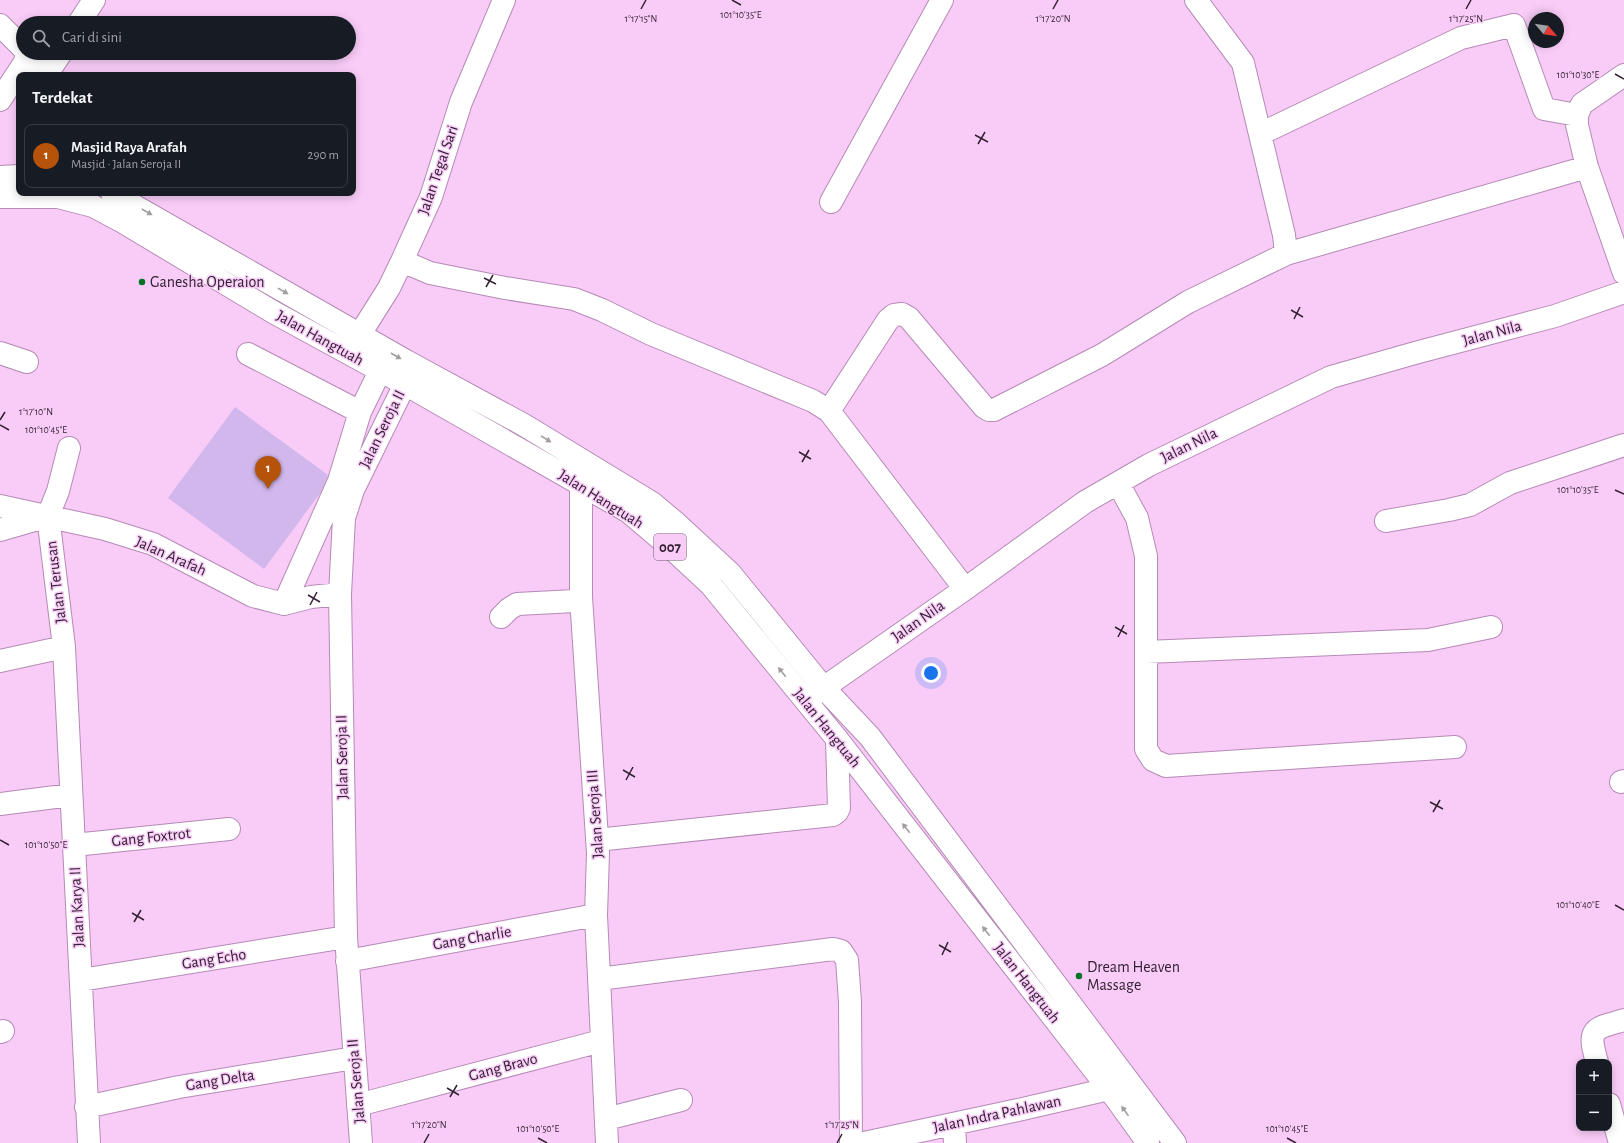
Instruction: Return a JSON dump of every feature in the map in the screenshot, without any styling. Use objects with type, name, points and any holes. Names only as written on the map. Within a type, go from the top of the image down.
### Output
[{"type":"main road","points":[[84,16],[94,0]]},
{"type":"main road","name":"Jalan Tegal Sari","points":[[360,334],[389,288],[431,197],[461,102],[504,0]]},
{"type":"main road","points":[[831,202],[942,0]]},
{"type":"main road","points":[[1196,0],[1244,63],[1284,235],[1286,254]]},
{"type":"main road","points":[[0,25],[16,42]]},
{"type":"main road","points":[[1260,134],[1461,38],[1514,26],[1544,109],[1577,115]]},
{"type":"main road","points":[[0,100],[22,60]]},
{"type":"main road","points":[[33,60],[37,64],[49,67],[53,65],[56,60]]},
{"type":"main road","points":[[1624,75],[1582,104],[1577,115],[1577,126],[1587,167],[1624,273]]},
{"type":"main road","points":[[829,411],[888,320],[894,315],[902,314],[909,318],[984,406],[989,410],[994,410],[1102,355],[1188,302],[1286,254],[1587,167]]},
{"type":"main road","points":[[0,177],[16,176]]},
{"type":"main road","name":"Jalan Hangtuah","points":[[117,196],[406,361],[524,425],[652,503],[676,523],[730,573],[823,687],[870,737],[1117,1082],[1148,1143]]},
{"type":"main road","name":"Jalan Hangtuah","points":[[0,198],[58,197],[93,206],[123,222],[273,312],[405,384],[629,512],[669,546],[711,585],[1117,1082],[1174,1143]]},
{"type":"main road","points":[[402,261],[430,273],[505,288],[574,299],[602,310],[651,334],[814,401],[829,411],[965,589]]},
{"type":"main road","name":"Jalan Nila","points":[[805,701],[965,589],[1085,502],[1149,465],[1331,377],[1555,316],[1624,292]]},
{"type":"main road","points":[[0,353],[27,362]]},
{"type":"main road","points":[[248,354],[360,412]]},
{"type":"main road","points":[[284,604],[339,481],[360,412],[380,371]]},
{"type":"main road","name":"Jalan Seroja II","points":[[361,1143],[346,937],[340,594],[344,518],[353,490],[405,384]]},
{"type":"main road","points":[[511,445],[524,425]]},
{"type":"main road","points":[[1386,521],[1470,505],[1510,483],[1624,445]]},
{"type":"main road","points":[[0,506],[48,516],[58,491],[69,448]]},
{"type":"main road","points":[[1118,483],[1137,518],[1146,556],[1146,749],[1153,760],[1166,766],[1455,747]]},
{"type":"main road","name":"Jalan Seroja III","points":[[581,484],[580,597],[599,866],[596,915],[607,1143]]},
{"type":"main road","name":"Jalan Arafah","points":[[0,530],[48,516],[105,529],[153,544],[253,596],[284,604],[311,597],[340,594]]},
{"type":"main road","name":"Jalan Terusan","points":[[48,516],[64,647]]},
{"type":"main road","points":[[501,617],[517,604],[575,601],[580,597]]},
{"type":"main road","points":[[1146,652],[1428,640],[1491,627]]},
{"type":"main road","points":[[0,661],[64,647]]},
{"type":"main road","name":"Jalan Karya II","points":[[64,647],[89,1143]]},
{"type":"main road","points":[[597,840],[833,815],[839,808],[837,739]]},
{"type":"main road","points":[[0,804],[71,795]]},
{"type":"main road","name":"Gang Foxtrot","points":[[74,845],[229,829]]},
{"type":"main road","name":"Gang Charlie","points":[[347,961],[596,915]]},
{"type":"main road","name":"Gang Echo","points":[[81,980],[346,937]]},
{"type":"main road","points":[[599,979],[833,949],[841,951],[847,960],[850,1002],[851,1143]]},
{"type":"main road","points":[[1596,1059],[1592,1040],[1593,1034],[1599,1028],[1624,1020]]},
{"type":"main road","name":"Gang Bravo","points":[[358,1105],[601,1042]]},
{"type":"main road","name":"Gang Delta","points":[[86,1107],[179,1087],[354,1058]]},
{"type":"main road","name":"Jalan Indra Pahlawan","points":[[864,1143],[954,1133],[1117,1082]]},
{"type":"main road","points":[[606,1119],[681,1100]]},
{"type":"main road","points":[[1612,1115],[1620,1143]]},
{"type":"building","points":[[235,407],[328,475],[321,492],[264,569],[168,498]]},
{"type":"place","name":"Ganesha Operaion","points":[[142,282]]},
{"type":"place","name":"Masjid Raya Arafah","points":[[268,489]]},
{"type":"place","name":"Dream Heaven Massage","points":[[1079,976]]}]
